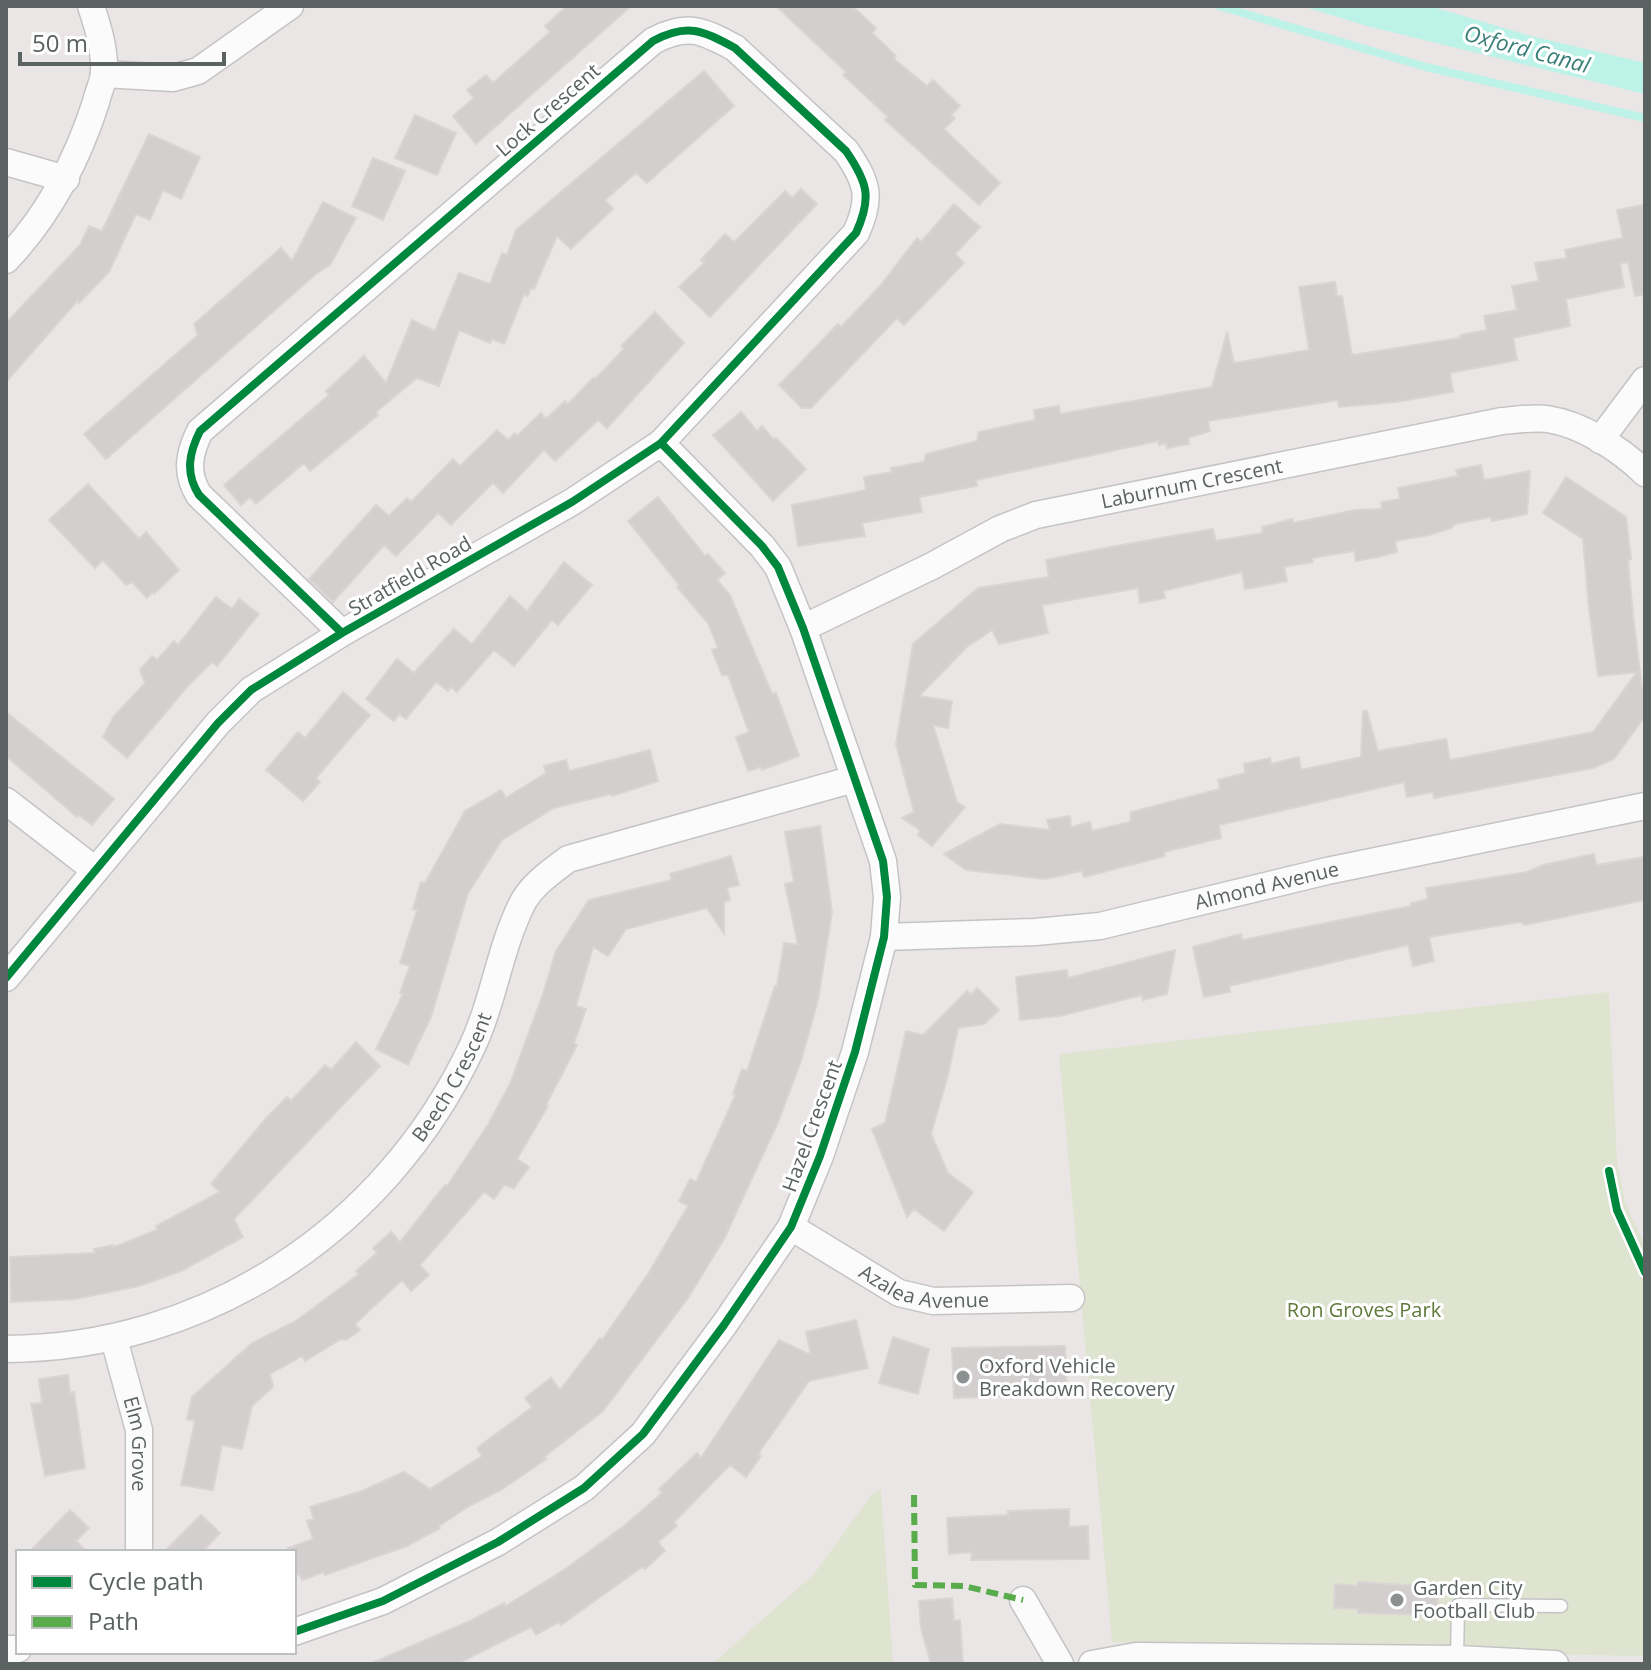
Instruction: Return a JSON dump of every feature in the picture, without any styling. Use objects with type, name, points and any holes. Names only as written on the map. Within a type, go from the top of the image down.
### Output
[{"type":"street","points":[[6,260],[23,242],[66,179],[89,123],[104,74],[98,29],[91,6]]},
{"type":"street","points":[[104,74],[173,78],[198,71],[290,6]]},
{"type":"street","name":"Lock Crescent","points":[[342,633],[199,495],[193,485],[190,451],[200,431],[653,41],[670,32],[686,29],[713,36],[735,48],[846,151],[861,177],[866,193],[866,210],[856,233],[837,256],[661,443]]},
{"type":"street","points":[[6,162],[66,179]]},
{"type":"street","points":[[1600,440],[1645,380]]},
{"type":"street","name":"Laburnum Crescent","points":[[803,628],[932,566],[1000,529],[1036,515],[1502,421],[1545,418],[1573,426],[1600,440],[1645,473]]},
{"type":"street","name":"Hazel Crescent","points":[[296,1631],[383,1601],[498,1542],[584,1488],[643,1434],[724,1325],[791,1227],[820,1156],[855,1052],[884,937],[887,897],[883,861],[803,628],[778,567],[762,546],[661,443]]},
{"type":"street","name":"Stratfield Road","points":[[6,978],[218,723],[251,690],[342,633],[572,502],[661,443]]},
{"type":"street","name":"Beech Crescent","points":[[6,1349],[46,1349],[114,1339],[205,1308],[266,1279],[327,1234],[369,1195],[427,1127],[473,1046],[521,904],[542,879],[568,859],[854,779]]},
{"type":"street","points":[[6,801],[95,870]]},
{"type":"street","name":"Almond Avenue","points":[[884,937],[1035,932],[1100,926],[1327,871],[1645,806]]},
{"type":"street","name":"Azalea Avenue","points":[[791,1227],[899,1293],[917,1299],[1071,1298]]},
{"type":"street","name":"Elm Grove","points":[[114,1339],[139,1430],[139,1550]]},
{"type":"street","points":[[1023,1600],[1060,1664]]},
{"type":"street","points":[[1092,1664],[1136,1656],[1348,1662],[1457,1659],[1555,1664]]},
{"type":"lane","points":[[1457,1659],[1458,1605],[1561,1606]]},
{"type":"green space","name":"Ron Groves Park","points":[[1609,992],[1617,1161],[1625,1202],[1645,1245],[1645,1656],[1393,1652],[1112,1642],[1059,1054]]},
{"type":"green space","points":[[881,1488],[893,1664],[712,1664],[814,1574],[872,1494]]},
{"type":"water","name":"Oxford Canal","points":[[1302,6],[1430,6],[1531,36],[1645,63],[1645,94],[1367,26]]},
{"type":"building","points":[[567,6],[631,6],[476,144],[453,116],[474,98],[467,90],[486,75],[493,83],[550,32],[545,26]]},
{"type":"building","points":[[776,6],[852,6],[876,28],[872,33],[896,56],[894,59],[927,86],[933,80],[960,106],[951,115],[955,118],[944,129],[1000,183],[979,205],[885,120],[888,117],[843,75],[846,72]]},
{"type":"building","points":[[704,71],[734,106],[647,183],[636,173],[605,200],[613,209],[571,249],[557,236],[534,289],[531,288],[528,296],[524,294],[504,344],[492,339],[490,343],[459,330],[439,386],[417,378],[310,471],[304,463],[256,504],[250,497],[241,505],[224,485],[329,395],[326,391],[364,356],[386,383],[412,320],[435,331],[459,273],[490,284],[502,253],[507,255],[516,230]]},
{"type":"building","points":[[415,115],[456,133],[437,175],[395,158]]},
{"type":"building","points":[[149,134],[200,157],[181,199],[163,190],[150,220],[136,214],[109,272],[79,303],[78,300],[6,382],[6,323],[80,245],[89,226],[102,231]]},
{"type":"building","points":[[373,158],[405,171],[383,220],[352,206]]},
{"type":"building","points":[[801,189],[817,204],[710,317],[679,287],[704,263],[701,260],[725,234],[734,242],[785,191],[792,198]]},
{"type":"building","points":[[323,202],[356,218],[330,265],[317,273],[106,459],[84,434],[198,335],[194,324],[281,248],[292,261]]},
{"type":"building","points":[[954,204],[980,227],[955,254],[964,263],[904,325],[897,318],[811,408],[802,408],[779,385],[838,324],[841,327],[881,285],[917,238],[921,242]]},
{"type":"building","points":[[1643,205],[1645,295],[1635,296],[1628,262],[1620,264],[1624,287],[1566,299],[1570,326],[1513,338],[1517,360],[1450,373],[1453,392],[1396,402],[1339,407],[1338,400],[1208,421],[1210,431],[1188,438],[1189,444],[1167,448],[1166,443],[1159,445],[1158,441],[976,480],[977,486],[919,497],[922,512],[862,523],[865,536],[798,546],[792,505],[866,490],[864,477],[924,462],[926,454],[977,441],[979,432],[1035,420],[1034,410],[1059,406],[1060,414],[1212,387],[1227,332],[1234,363],[1309,350],[1299,287],[1335,282],[1337,296],[1342,296],[1352,355],[1460,338],[1460,335],[1487,330],[1484,316],[1517,310],[1512,286],[1539,281],[1535,263],[1567,258],[1565,250],[1623,238],[1617,210]]},
{"type":"building","points":[[655,312],[684,343],[607,428],[598,420],[555,461],[544,450],[503,493],[493,483],[451,525],[438,513],[396,556],[384,545],[333,602],[309,579],[376,505],[389,516],[407,498],[411,502],[453,459],[460,466],[497,430],[508,440],[515,433],[517,436],[541,413],[546,419],[565,401],[568,404],[624,349],[621,346]]},
{"type":"building","points":[[741,412],[757,431],[762,426],[806,469],[773,501],[713,435]]},
{"type":"building","points":[[1481,465],[1484,480],[1530,471],[1527,514],[1455,524],[1429,535],[1395,541],[1397,552],[1377,557],[1356,561],[1354,551],[1312,558],[1313,562],[1284,567],[1287,581],[1245,589],[1242,572],[1163,591],[1165,598],[1140,603],[1138,588],[1042,605],[1048,633],[999,644],[992,630],[967,647],[919,696],[952,701],[948,728],[933,725],[957,802],[965,807],[932,846],[918,835],[920,830],[902,818],[914,812],[896,744],[913,644],[978,588],[1049,577],[1046,560],[1105,548],[1213,529],[1216,541],[1263,533],[1262,527],[1292,519],[1293,523],[1355,510],[1382,509],[1381,502],[1400,499],[1398,488],[1458,476],[1456,470]]},
{"type":"building","points":[[1566,477],[1626,517],[1633,615],[1642,688],[1645,688],[1645,716],[1614,759],[1593,768],[1434,798],[1433,792],[1407,797],[1404,782],[1219,825],[1221,838],[1084,877],[1082,871],[1046,879],[966,870],[944,854],[1000,824],[1050,830],[1047,820],[1070,816],[1071,827],[1090,822],[1092,831],[1130,822],[1131,812],[1220,789],[1218,780],[1245,773],[1244,764],[1270,758],[1271,764],[1299,757],[1301,770],[1361,757],[1363,711],[1367,711],[1378,751],[1446,739],[1450,760],[1593,732],[1637,672],[1598,676],[1583,539],[1543,513]]},
{"type":"building","points":[[88,484],[139,539],[146,532],[179,570],[147,598],[132,582],[126,585],[103,560],[95,568],[49,520]]},
{"type":"building","points":[[658,497],[705,556],[708,554],[725,573],[717,580],[730,595],[772,694],[776,693],[799,756],[762,770],[761,767],[748,771],[736,737],[749,732],[728,675],[722,675],[712,650],[718,648],[708,623],[628,521]]},
{"type":"building","points":[[564,562],[592,585],[558,625],[552,620],[514,666],[494,650],[457,692],[451,687],[448,691],[436,682],[406,719],[399,714],[394,721],[366,699],[397,659],[414,673],[454,629],[472,644],[510,596],[527,611]]},
{"type":"building","points":[[216,597],[232,609],[239,599],[259,614],[217,666],[212,662],[187,687],[127,758],[103,737],[114,716],[145,683],[140,670],[152,656],[157,660],[174,641],[178,645]]},
{"type":"building","points":[[343,692],[370,715],[316,778],[320,782],[303,801],[266,770],[298,732],[305,738]]},
{"type":"building","points":[[6,712],[114,799],[92,825],[79,815],[77,817],[6,756]]},
{"type":"building","points":[[650,750],[658,781],[612,796],[554,808],[502,840],[468,893],[431,1017],[408,1065],[376,1049],[403,994],[400,993],[410,966],[400,963],[417,910],[413,909],[421,882],[425,883],[465,811],[501,790],[506,798],[546,773],[544,766],[566,760],[569,771]]},
{"type":"building","points":[[820,826],[832,912],[818,1000],[801,1061],[778,1122],[724,1239],[688,1298],[603,1411],[544,1457],[546,1459],[501,1490],[469,1506],[440,1528],[407,1546],[302,1580],[299,1574],[296,1575],[296,1550],[288,1548],[313,1539],[307,1521],[314,1519],[310,1507],[362,1491],[404,1472],[430,1489],[482,1456],[477,1448],[532,1407],[525,1398],[551,1378],[560,1390],[600,1338],[602,1340],[648,1274],[688,1206],[679,1201],[690,1179],[696,1182],[736,1094],[733,1094],[742,1069],[747,1071],[777,986],[784,943],[798,945],[785,884],[794,882],[785,832]]},
{"type":"building","points":[[1594,854],[1596,865],[1645,857],[1645,900],[1525,925],[1520,922],[1429,937],[1434,961],[1413,966],[1408,945],[1229,986],[1230,992],[1204,997],[1193,947],[1241,934],[1242,940],[1411,906],[1411,903],[1428,899],[1426,888],[1527,872],[1543,865]]},
{"type":"building","points":[[731,856],[739,885],[727,888],[730,900],[724,902],[724,934],[707,908],[626,929],[608,956],[593,947],[576,1006],[586,1009],[574,1043],[577,1045],[548,1106],[517,1159],[529,1167],[514,1188],[504,1185],[494,1199],[484,1192],[420,1265],[429,1275],[411,1291],[402,1280],[355,1324],[360,1330],[305,1361],[302,1356],[270,1374],[273,1387],[252,1406],[242,1449],[222,1445],[213,1490],[181,1485],[195,1421],[187,1419],[192,1397],[252,1343],[296,1321],[359,1274],[356,1271],[377,1253],[373,1248],[391,1232],[400,1242],[447,1186],[489,1123],[510,1084],[556,951],[589,900],[672,880],[670,874]]},
{"type":"building","points":[[1175,950],[1167,994],[1143,1000],[1142,995],[1060,1016],[1020,1020],[1016,977],[1067,970],[1068,978]]},
{"type":"building","points":[[977,988],[999,1010],[984,1024],[958,1028],[931,1134],[948,1173],[973,1192],[944,1231],[914,1209],[907,1217],[872,1129],[885,1123],[906,1031],[923,1035],[967,991],[971,995]]},
{"type":"building","points":[[356,1042],[380,1066],[234,1219],[243,1237],[181,1271],[139,1286],[75,1299],[11,1302],[10,1257],[95,1253],[94,1249],[114,1247],[157,1230],[156,1226],[220,1192],[211,1184],[267,1117],[287,1097],[291,1101],[325,1065],[331,1070]]},
{"type":"building","points":[[856,1320],[868,1368],[809,1381],[758,1454],[761,1456],[746,1477],[730,1465],[674,1522],[677,1526],[658,1542],[665,1551],[645,1569],[642,1567],[561,1625],[559,1622],[536,1635],[531,1627],[457,1664],[370,1664],[504,1603],[506,1606],[564,1570],[662,1493],[659,1489],[697,1453],[701,1458],[779,1340],[811,1355],[806,1332]]},
{"type":"building","points":[[893,1337],[929,1349],[918,1394],[879,1383]]},
{"type":"building","points":[[1065,1346],[1067,1394],[954,1398],[952,1348]]},
{"type":"building","points":[[68,1375],[70,1393],[74,1392],[85,1468],[45,1476],[31,1404],[42,1403],[39,1379]]},
{"type":"building","points":[[1069,1509],[1069,1527],[1088,1526],[1089,1559],[971,1560],[972,1552],[949,1554],[947,1518],[1008,1515],[1008,1511]]},
{"type":"building","points":[[70,1510],[89,1528],[76,1541],[85,1550],[31,1550]]},
{"type":"building","points":[[201,1515],[220,1533],[204,1550],[166,1550]]},
{"type":"building","name":"Garden City Football Club","points":[[1358,1582],[1438,1587],[1437,1615],[1358,1613],[1358,1609],[1334,1608],[1335,1584],[1358,1586]]},
{"type":"building","points":[[952,1598],[954,1621],[960,1620],[963,1664],[931,1664],[921,1628],[919,1601]]},
{"type":"waterway","points":[[1219,6],[1426,67],[1645,118]]},
{"type":"marked path","points":[[914,1495],[915,1585],[964,1586],[1023,1600]]},
{"type":"cycle path","points":[[6,978],[218,723],[251,690],[342,633],[572,502],[661,443],[856,233],[864,210],[865,191],[859,172],[846,151],[735,48],[694,31],[676,32],[653,41],[200,431],[190,463],[192,479],[199,495],[342,633]]},
{"type":"cycle path","points":[[296,1631],[383,1601],[498,1542],[584,1488],[643,1434],[724,1325],[791,1227],[820,1156],[855,1052],[884,937],[887,897],[883,861],[803,628],[778,567],[762,546],[661,443]]},
{"type":"cycle path","points":[[1609,1171],[1617,1210],[1645,1272]]},
{"type":"place","name":"Oxford Vehicle Breakdown Recovery","points":[[963,1377]]},
{"type":"place","name":"Garden City Football Club","points":[[1397,1600]]}]
